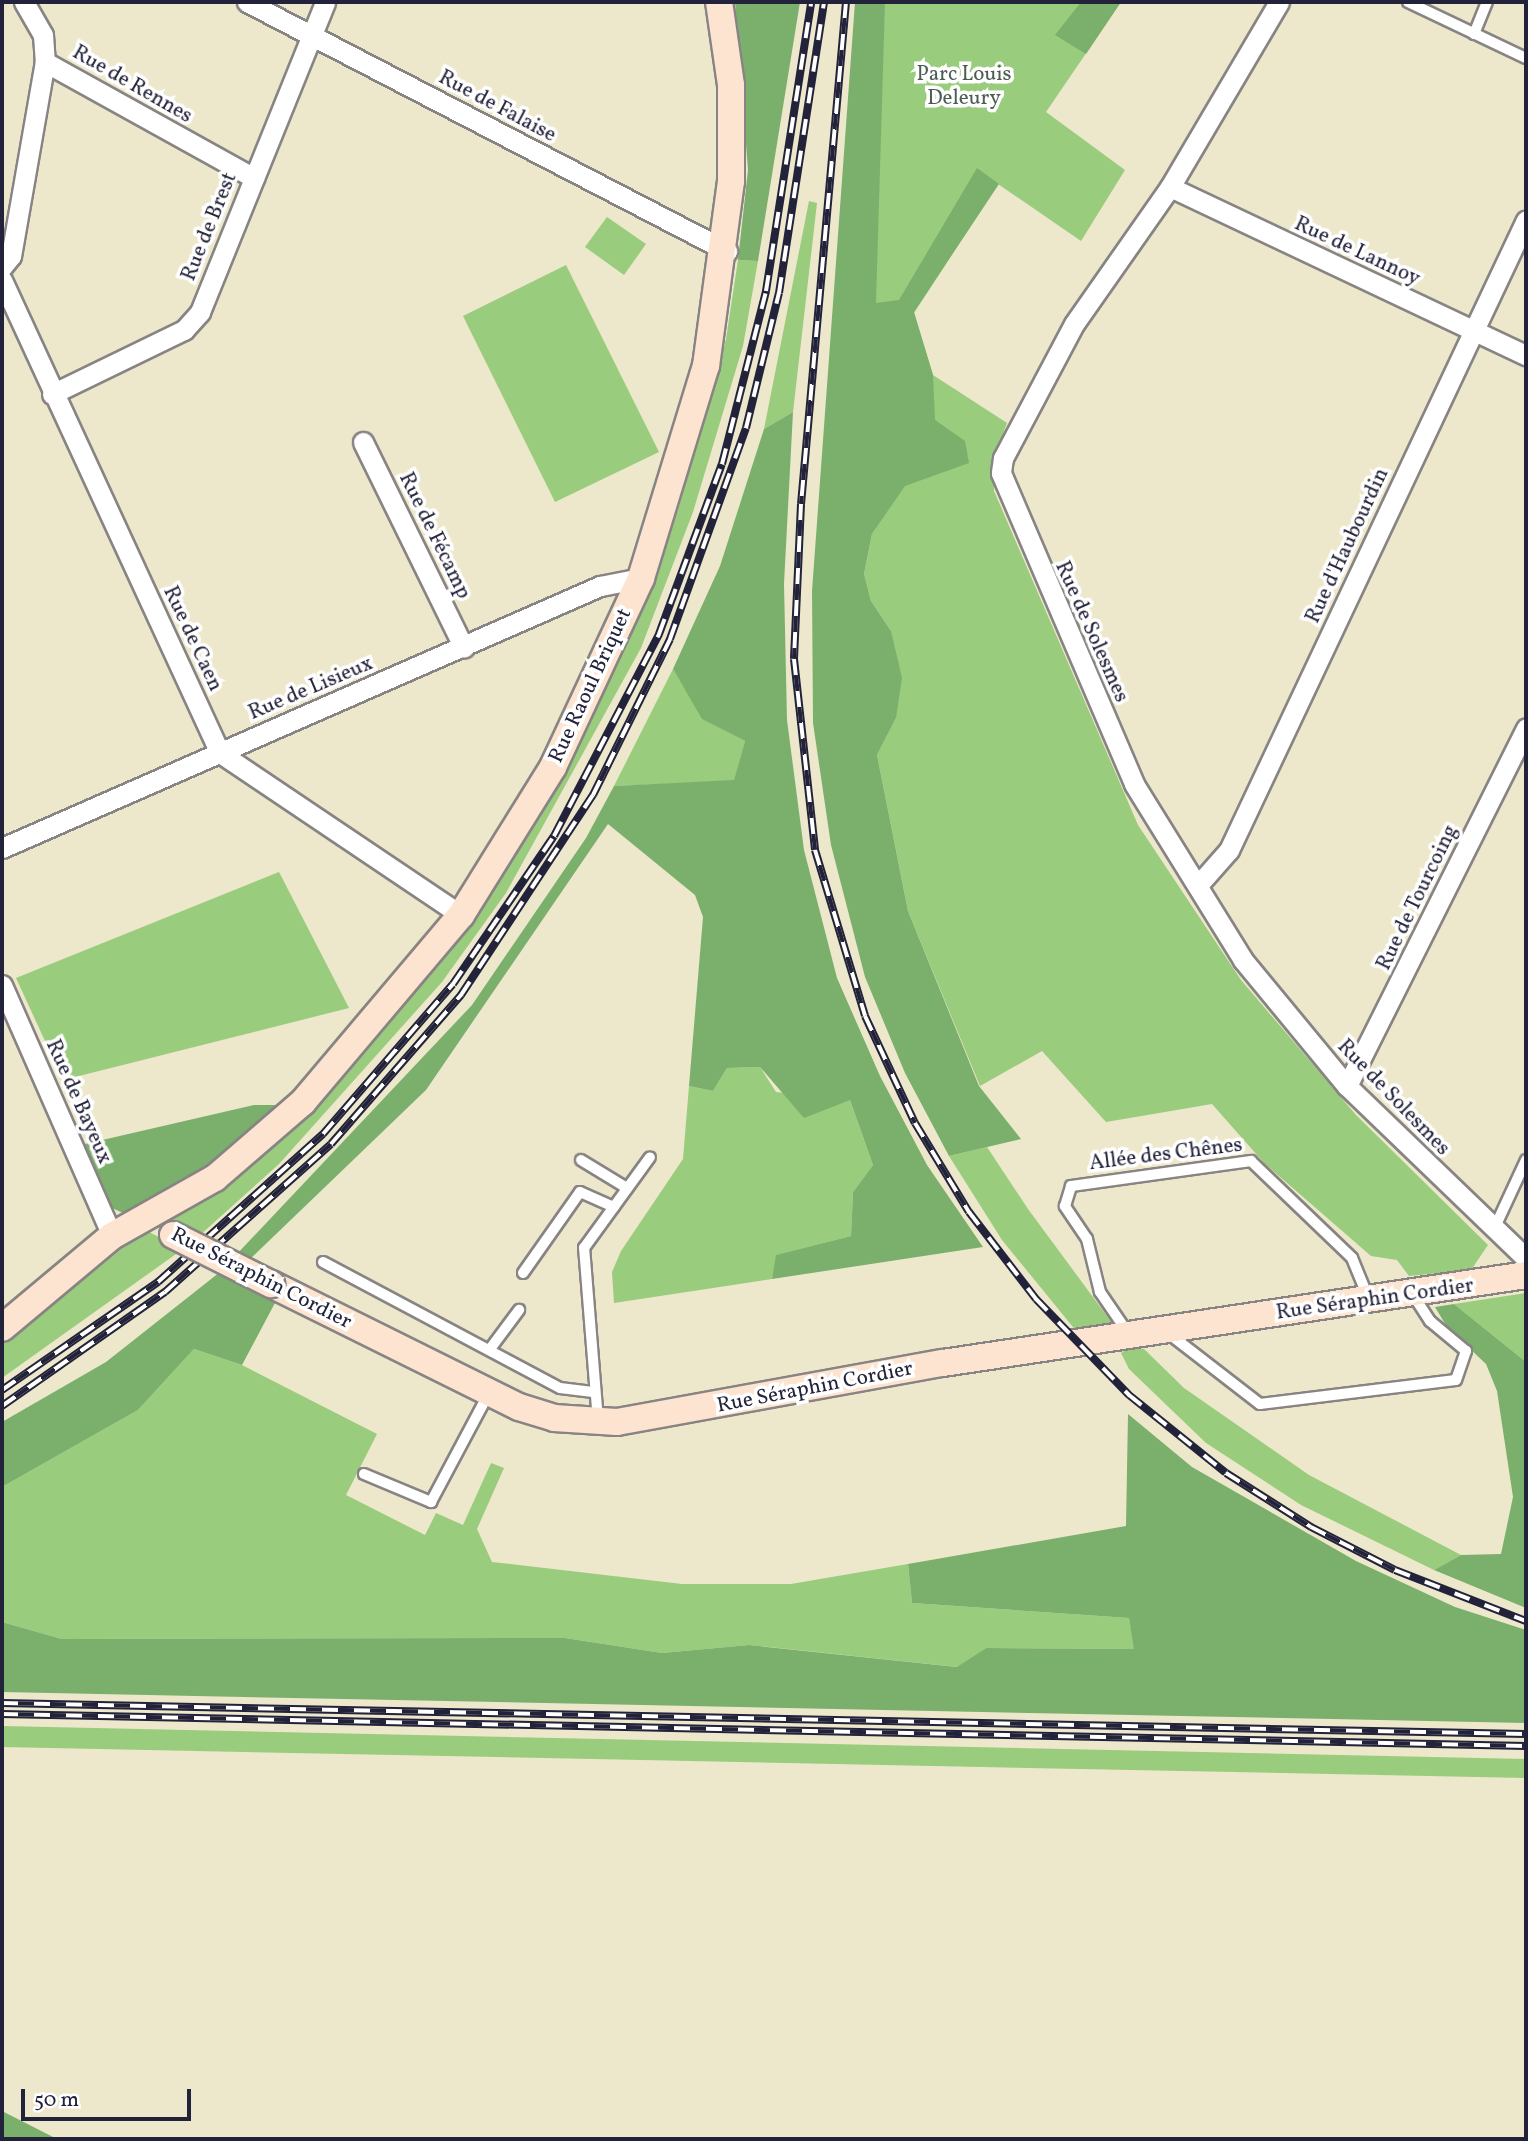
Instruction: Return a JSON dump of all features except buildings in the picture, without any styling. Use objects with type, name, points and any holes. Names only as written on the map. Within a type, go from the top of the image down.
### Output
[{"type":"street","name":"Rue de Rennes","points":[[24,2],[43,35],[45,62],[254,178]]},
{"type":"street","name":"Rue de Falaise","points":[[247,2],[727,251]]},
{"type":"street","name":"Rue de Brest","points":[[52,394],[184,330],[200,312],[325,2]]},
{"type":"street","name":"Rue Raoul Briquet","points":[[2,1328],[112,1236],[215,1178],[303,1102],[461,915],[575,726],[640,578],[695,411],[727,251],[732,112],[719,2]]},
{"type":"street","name":"Rue de Solesmes","points":[[1279,2],[1170,187],[1074,324],[1003,458],[1002,473],[1134,784],[1199,884],[1243,960],[1347,1086],[1526,1258]]},
{"type":"street","points":[[2,267],[11,256],[45,62]]},
{"type":"street","name":"Rue de Lannoy","points":[[1170,187],[1526,355]]},
{"type":"street","name":"Rue d'Haubourdin","points":[[1199,884],[1229,850],[1526,220]]},
{"type":"street","name":"Rue de Caen","points":[[2,280],[52,394],[220,753]]},
{"type":"street","name":"Rue de Fécamp","points":[[363,442],[464,649]]},
{"type":"street","name":"Rue de Lisieux","points":[[2,848],[464,649],[600,586],[640,578]]},
{"type":"street","name":"Rue de Tourcoing","points":[[1347,1086],[1526,728]]},
{"type":"street","points":[[220,753],[461,915]]},
{"type":"street","name":"Rue de Bayeux","points":[[2,985],[112,1236]]},
{"type":"street","name":"Rue Séraphin Cordier","points":[[143,1219],[488,1394],[554,1418],[598,1421],[639,1421],[943,1363],[1369,1301],[1526,1275]]},
{"type":"lane","points":[[1408,2],[1526,58]]},
{"type":"lane","points":[[1474,34],[1487,2]]},
{"type":"lane","points":[[598,1421],[593,1392],[584,1248],[650,1157]]},
{"type":"lane","points":[[582,1160],[628,1188]]},
{"type":"lane","points":[[1494,1229],[1526,1160]]},
{"type":"lane","name":"Allée des Chênes","points":[[1130,1336],[1100,1292],[1087,1239],[1065,1206],[1071,1186],[1251,1161],[1353,1258],[1369,1301]]},
{"type":"lane","points":[[523,1273],[579,1192],[614,1207]]},
{"type":"lane","points":[[323,1262],[560,1388],[593,1392]]},
{"type":"lane","points":[[1165,1331],[1260,1404],[1456,1380],[1466,1351],[1430,1321],[1413,1294]]},
{"type":"lane","points":[[490,1349],[519,1310]]},
{"type":"lane","points":[[364,1474],[431,1502],[488,1394]]},
{"type":"green space","points":[[735,2],[800,2],[758,261],[738,260],[748,170]]},
{"type":"green space","points":[[855,2],[885,2],[876,303],[899,300],[977,168],[999,184],[914,312],[933,375],[935,420],[965,441],[969,463],[905,486],[872,534],[864,574],[871,601],[891,631],[902,678],[896,718],[877,755],[908,911],[979,1086],[1021,1139],[949,1156],[905,1073],[865,977],[831,845],[813,723],[812,591]]},
{"type":"green space","name":"Parc Louis Deleury","points":[[885,2],[1121,2],[1046,112],[1125,170],[1081,241],[998,184],[914,313],[933,375],[1007,423],[995,455],[994,491],[1138,825],[1241,980],[1356,1115],[1488,1245],[1471,1270],[1409,1276],[1397,1260],[1371,1256],[1265,1164],[1212,1104],[1106,1122],[1042,1051],[980,1086],[908,911],[877,755],[896,718],[891,631],[871,601],[864,574],[872,534],[904,486],[874,451],[877,104]]},
{"type":"green space","points":[[1081,2],[1121,2],[1086,54],[1055,35]]},
{"type":"green space","points":[[809,201],[817,203],[793,412],[764,429]]},
{"type":"green space","points":[[607,217],[646,244],[624,275],[585,247]]},
{"type":"green space","points":[[738,260],[758,261],[743,346],[693,512],[641,648],[506,893],[442,982],[279,1164],[199,1236],[164,1218],[396,1012],[625,644],[678,510],[726,339]]},
{"type":"green space","points":[[566,265],[659,452],[555,502],[463,316]]},
{"type":"green space","points":[[793,412],[784,584],[787,720],[804,850],[837,978],[880,1076],[927,1165],[983,1247],[772,1279],[776,1255],[851,1236],[853,1192],[873,1165],[850,1100],[804,1118],[760,1067],[727,1068],[713,1091],[689,1086],[703,917],[695,895],[608,824],[426,1090],[248,1261],[236,1255],[472,1005],[586,838],[614,786],[734,780],[745,741],[702,719],[673,669],[720,566],[764,429]]},
{"type":"green space","points":[[673,669],[703,719],[745,741],[734,781],[614,786]]},
{"type":"green space","points":[[279,872],[349,1008],[63,1080],[16,978]]},
{"type":"green space","points":[[760,1067],[776,1092],[850,1100],[873,1165],[853,1192],[851,1236],[777,1255],[772,1279],[614,1303],[612,1272],[621,1251],[683,1159],[689,1086],[713,1091],[727,1068]]},
{"type":"green space","points":[[254,1105],[288,1105],[228,1163],[125,1214],[108,1206],[85,1144]]},
{"type":"green space","points":[[987,1147],[1028,1209],[1115,1327],[1077,1332],[1002,1240],[949,1156]]},
{"type":"green space","points":[[145,1230],[183,1249],[2,1378],[2,1344]]},
{"type":"green space","points":[[220,1272],[276,1301],[242,1365],[194,1349],[138,1410],[2,1487],[2,1422],[106,1362]]},
{"type":"green space","points":[[1526,1293],[1526,1362],[1454,1304]]},
{"type":"green space","points":[[1454,1304],[1526,1362],[1526,1608],[1434,1570],[1461,1555],[1501,1554],[1513,1497],[1497,1391],[1486,1364],[1447,1327],[1435,1307]]},
{"type":"green space","points":[[1131,1347],[1144,1349],[1184,1388],[1309,1475],[1461,1555],[1434,1570],[1301,1505],[1206,1443],[1129,1369],[1121,1353]]},
{"type":"green space","points":[[194,1349],[242,1365],[377,1434],[346,1495],[425,1535],[436,1513],[463,1525],[491,1463],[504,1468],[477,1529],[492,1562],[682,1584],[791,1584],[908,1564],[912,1603],[1129,1618],[1135,1649],[986,1648],[958,1667],[749,1645],[662,1653],[565,1638],[62,1639],[2,1622],[2,1487],[138,1410]]},
{"type":"green space","points":[[1128,1414],[1192,1467],[1356,1561],[1455,1607],[1526,1630],[1526,1723],[2,1692],[2,1622],[62,1639],[565,1638],[662,1653],[749,1645],[957,1667],[986,1648],[1134,1649],[1129,1618],[912,1603],[908,1564],[1126,1526]]},
{"type":"green space","points":[[2,1726],[1526,1759],[1526,1778],[2,1747]]},
{"type":"green space","points":[[2,2111],[57,2139],[2,2139]]},
{"type":"railway","points":[[2,1390],[158,1282],[323,1134],[453,984],[554,836],[659,634],[722,464],[766,291],[811,2]]},
{"type":"railway","points":[[2,1406],[165,1292],[331,1144],[461,995],[593,795],[670,639],[746,428],[779,293],[824,2]]},
{"type":"railway","points":[[846,2],[801,504],[794,659],[815,850],[865,1016],[915,1123],[969,1212],[1036,1299],[1129,1395],[1226,1473],[1311,1527],[1395,1570],[1526,1621]]},
{"type":"railway","points":[[2,1703],[1526,1734]]},
{"type":"railway","points":[[2,1714],[1526,1746]]}]
